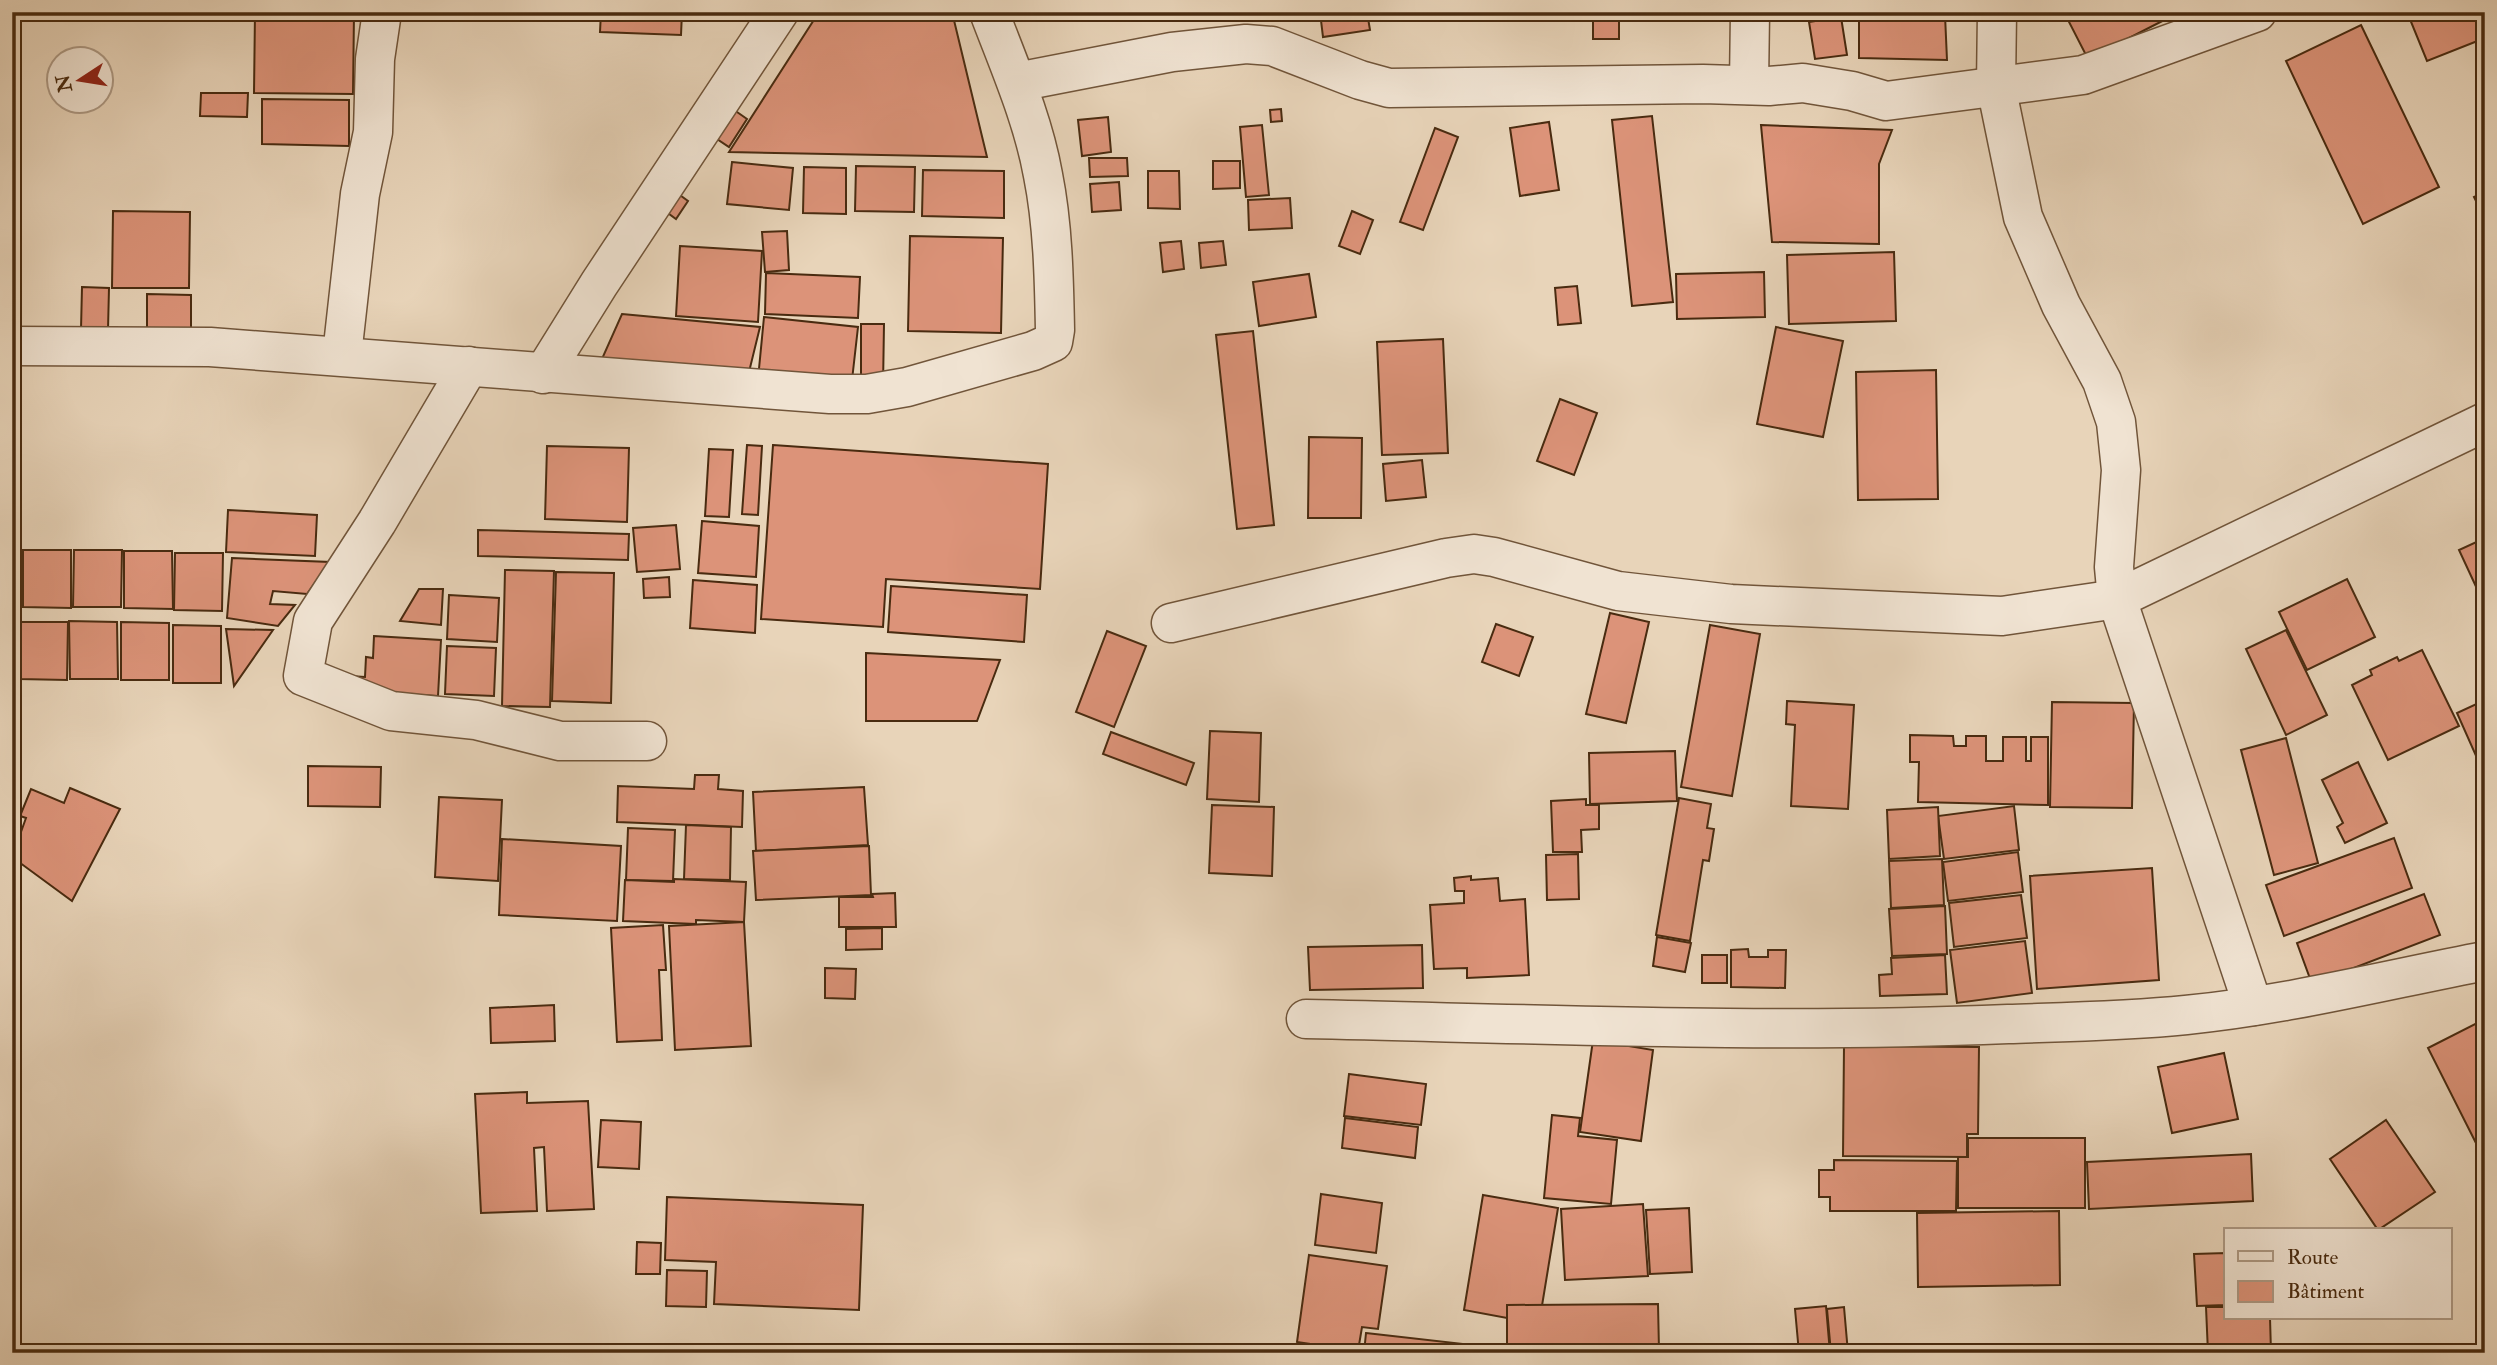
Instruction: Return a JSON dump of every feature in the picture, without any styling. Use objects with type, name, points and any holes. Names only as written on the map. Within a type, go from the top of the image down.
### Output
[{"type":"street","points":[[342,355],[360,194],[373,132],[375,59],[382,12]]},
{"type":"street","points":[[543,374],[599,284],[779,12]]},
{"type":"street","points":[[12,346],[210,347],[830,394],[867,394],[907,387],[1046,346],[1053,342],[1055,330],[1053,257],[1043,174],[1017,82],[989,12]]},
{"type":"street","points":[[1749,85],[1750,12]]},
{"type":"street","points":[[1997,12],[1996,86],[2023,217],[2061,305],[2102,381],[2116,422],[2121,470],[2114,567],[2117,599],[2253,1006]]},
{"type":"street","points":[[1017,82],[1172,52],[1246,44],[1272,46],[1360,80],[1389,88],[1769,86],[1803,83],[1852,91],[1886,101],[2082,75],[2257,12]]},
{"type":"street","points":[[470,366],[377,522],[313,621],[303,676],[390,711],[476,720],[560,741],[647,741]]},
{"type":"street","points":[[1171,623],[1446,558],[1474,554],[1511,561],[1618,590],[1731,604],[2002,616],[2117,599],[2485,422]]},
{"type":"street","points":[[1306,1019],[1775,1029],[1931,1027],[2186,1016],[2253,1006],[2485,961]]},
{"type":"building","points":[[255,12],[354,13],[353,94],[254,93]]},
{"type":"building","points":[[457,12],[519,12],[519,16]]},
{"type":"building","points":[[601,12],[682,12],[681,35],[600,32]]},
{"type":"building","points":[[819,12],[952,12],[987,157],[729,152]]},
{"type":"building","points":[[1320,12],[1367,12],[1370,30],[1323,37]]},
{"type":"building","points":[[1593,12],[1619,12],[1619,39],[1593,39]]},
{"type":"building","points":[[1859,12],[1945,15],[1947,60],[1859,58]]},
{"type":"building","points":[[2083,12],[2180,12],[2088,59],[2068,20]]},
{"type":"building","points":[[2407,12],[2478,12],[2485,28],[2485,38],[2427,61]]},
{"type":"building","points":[[1841,17],[1847,55],[1815,59],[1809,22]]},
{"type":"building","points":[[2361,25],[2439,187],[2363,224],[2286,61]]},
{"type":"building","points":[[201,93],[248,93],[247,117],[200,116]]},
{"type":"building","points":[[262,99],[349,100],[349,146],[262,144]]},
{"type":"building","points":[[727,105],[747,119],[729,147],[708,133]]},
{"type":"building","points":[[1281,109],[1282,121],[1271,122],[1270,110]]},
{"type":"building","points":[[1652,116],[1673,302],[1632,306],[1612,120]]},
{"type":"building","points":[[1108,117],[1111,152],[1082,156],[1078,120]]},
{"type":"building","points":[[1549,122],[1559,190],[1520,196],[1510,128]]},
{"type":"building","points":[[1262,125],[1269,195],[1246,197],[1240,127]]},
{"type":"building","points":[[1761,125],[1892,130],[1879,164],[1879,244],[1772,242]]},
{"type":"building","points":[[1435,128],[1458,137],[1423,230],[1400,222]]},
{"type":"building","points":[[1089,158],[1127,158],[1128,176],[1090,177]]},
{"type":"building","points":[[1213,161],[1240,161],[1240,188],[1213,189]]},
{"type":"building","points":[[732,162],[793,168],[789,210],[727,204]]},
{"type":"building","points":[[856,166],[915,167],[914,212],[855,211]]},
{"type":"building","points":[[804,167],[846,168],[846,214],[803,213]]},
{"type":"building","points":[[923,170],[1004,171],[1004,218],[922,216]]},
{"type":"building","points":[[1148,171],[1179,171],[1180,209],[1148,208]]},
{"type":"building","points":[[1119,182],[1121,210],[1092,212],[1090,184]]},
{"type":"building","points":[[673,190],[688,201],[676,219],[661,208]]},
{"type":"building","points":[[2485,192],[2485,219],[2474,197]]},
{"type":"building","points":[[1290,198],[1292,228],[1249,230],[1248,200]]},
{"type":"building","points":[[113,211],[190,212],[189,288],[112,288]]},
{"type":"building","points":[[1352,211],[1373,220],[1360,254],[1339,246]]},
{"type":"building","points":[[787,231],[789,270],[765,272],[762,232]]},
{"type":"building","points":[[910,236],[1003,238],[1001,333],[908,331]]},
{"type":"building","points":[[1181,241],[1184,269],[1163,272],[1160,243]]},
{"type":"building","points":[[1223,241],[1226,265],[1201,268],[1199,243]]},
{"type":"building","points":[[680,246],[762,251],[758,322],[676,316]]},
{"type":"building","points":[[1894,252],[1896,321],[1789,324],[1787,255]]},
{"type":"building","points":[[1764,272],[1765,317],[1677,319],[1676,274]]},
{"type":"building","points":[[766,273],[860,277],[858,318],[765,314]]},
{"type":"building","points":[[1309,274],[1316,317],[1259,326],[1253,282]]},
{"type":"building","points":[[1577,286],[1581,323],[1558,325],[1555,288]]},
{"type":"building","points":[[82,287],[109,288],[108,330],[81,329]]},
{"type":"building","points":[[147,294],[191,295],[191,335],[147,335]]},
{"type":"building","points":[[622,314],[760,327],[749,372],[601,361]]},
{"type":"building","points":[[764,317],[858,327],[851,389],[758,379]]},
{"type":"building","points":[[861,324],[884,324],[883,387],[861,387]]},
{"type":"building","points":[[1776,327],[1843,341],[1823,437],[1757,424]]},
{"type":"building","points":[[1253,331],[1274,525],[1237,529],[1216,335]]},
{"type":"building","points":[[1443,339],[1448,453],[1382,455],[1377,342]]},
{"type":"building","points":[[1936,370],[1938,499],[1858,500],[1856,372]]},
{"type":"building","points":[[1560,399],[1597,413],[1574,475],[1537,461]]},
{"type":"building","points":[[1309,437],[1362,438],[1361,518],[1308,518]]},
{"type":"building","points":[[747,445],[762,446],[758,515],[742,514]]},
{"type":"building","points":[[773,445],[1048,464],[1040,589],[886,579],[883,627],[761,619]]},
{"type":"building","points":[[547,446],[629,448],[627,522],[545,519]]},
{"type":"building","points":[[709,449],[733,450],[729,517],[705,516]]},
{"type":"building","points":[[1422,460],[1426,497],[1386,501],[1383,464]]},
{"type":"building","points":[[228,510],[317,515],[315,556],[226,552]]},
{"type":"building","points":[[702,521],[759,526],[756,577],[698,573]]},
{"type":"building","points":[[676,525],[680,569],[637,572],[633,528]]},
{"type":"building","points":[[478,530],[629,534],[628,560],[478,556]]},
{"type":"building","points":[[2485,538],[2485,606],[2459,550]]},
{"type":"building","points":[[23,550],[71,550],[71,608],[23,607]]},
{"type":"building","points":[[74,550],[122,550],[121,607],[73,607]]},
{"type":"building","points":[[124,551],[172,551],[173,609],[124,608]]},
{"type":"building","points":[[175,553],[223,553],[222,611],[174,610]]},
{"type":"building","points":[[232,558],[330,562],[307,594],[273,591],[270,604],[295,605],[278,626],[227,618]]},
{"type":"building","points":[[505,570],[554,571],[550,707],[502,706]]},
{"type":"building","points":[[556,572],[614,573],[611,703],[552,701]]},
{"type":"building","points":[[669,577],[670,597],[644,598],[643,579]]},
{"type":"building","points":[[2347,579],[2375,637],[2307,670],[2279,612]]},
{"type":"building","points":[[693,580],[757,585],[755,633],[690,628]]},
{"type":"building","points":[[891,586],[1027,595],[1024,642],[888,632]]},
{"type":"building","points":[[419,589],[443,589],[441,625],[400,621]]},
{"type":"building","points":[[449,595],[499,598],[497,642],[447,639]]},
{"type":"building","points":[[1610,613],[1649,622],[1626,723],[1586,714]]},
{"type":"building","points":[[69,621],[117,622],[118,679],[70,679]]},
{"type":"building","points":[[19,622],[68,622],[67,680],[19,679]]},
{"type":"building","points":[[121,622],[169,623],[169,680],[121,680]]},
{"type":"building","points":[[1496,624],[1533,637],[1519,676],[1482,662]]},
{"type":"building","points":[[173,625],[221,626],[221,683],[173,683]]},
{"type":"building","points":[[1710,625],[1760,634],[1732,796],[1681,787]]},
{"type":"building","points":[[226,629],[273,630],[234,686]]},
{"type":"building","points":[[2286,630],[2327,715],[2286,735],[2246,649]]},
{"type":"building","points":[[1107,631],[1146,646],[1114,727],[1076,712]]},
{"type":"building","points":[[374,636],[441,640],[438,696],[349,691],[350,676],[365,677],[366,657],[373,658]]},
{"type":"building","points":[[447,646],[496,648],[494,696],[445,694]]},
{"type":"building","points":[[2422,650],[2459,726],[2388,760],[2352,685],[2372,675],[2370,670],[2397,657],[2399,661]]},
{"type":"building","points":[[866,653],[1000,660],[977,721],[866,721]]},
{"type":"building","points":[[2485,700],[2485,776],[2457,713]]},
{"type":"building","points":[[1787,701],[1854,705],[1848,809],[1791,806],[1795,725],[1786,724]]},
{"type":"building","points":[[2052,702],[2134,703],[2132,808],[2050,807]]},
{"type":"building","points":[[1210,731],[1261,733],[1259,802],[1207,799]]},
{"type":"building","points":[[1111,732],[1194,763],[1186,785],[1103,754]]},
{"type":"building","points":[[1910,735],[1953,736],[1954,746],[1966,746],[1966,736],[1986,736],[1986,761],[2003,761],[2003,737],[2026,737],[2026,761],[2031,761],[2031,737],[2048,737],[2048,805],[1918,802],[1919,762],[1910,762]]},
{"type":"building","points":[[2286,738],[2318,863],[2274,875],[2241,750]]},
{"type":"building","points":[[1675,751],[1677,801],[1590,804],[1589,753]]},
{"type":"building","points":[[2358,762],[2387,823],[2345,843],[2337,827],[2343,823],[2322,780]]},
{"type":"building","points":[[308,766],[381,767],[380,807],[308,806]]},
{"type":"building","points":[[695,775],[719,775],[718,789],[743,791],[742,827],[617,822],[618,786],[694,789]]},
{"type":"building","points":[[864,787],[868,845],[756,851],[753,792]]},
{"type":"building","points":[[70,788],[120,809],[72,901],[12,857],[26,818],[20,816],[31,789],[64,803]]},
{"type":"building","points":[[439,797],[502,800],[498,881],[435,877]]},
{"type":"building","points":[[1679,798],[1711,804],[1707,828],[1714,829],[1709,861],[1703,860],[1690,941],[1656,935]]},
{"type":"building","points":[[1586,799],[1586,805],[1599,805],[1599,829],[1581,830],[1582,852],[1553,852],[1551,801]]},
{"type":"building","points":[[1212,805],[1274,807],[1272,876],[1209,873]]},
{"type":"building","points":[[2014,806],[2019,850],[1944,859],[1938,816]]},
{"type":"building","points":[[1938,807],[1940,856],[1889,859],[1887,810]]},
{"type":"building","points":[[686,825],[731,827],[730,880],[684,879]]},
{"type":"building","points":[[628,828],[675,830],[673,881],[626,880]]},
{"type":"building","points":[[2394,838],[2412,888],[2284,936],[2266,885]]},
{"type":"building","points":[[502,839],[621,846],[617,921],[499,915]]},
{"type":"building","points":[[869,846],[871,895],[756,900],[753,851]]},
{"type":"building","points":[[2018,852],[2023,892],[1948,901],[1943,862]]},
{"type":"building","points":[[1578,854],[1579,899],[1547,900],[1546,855]]},
{"type":"building","points":[[1942,859],[1944,905],[1891,908],[1889,861]]},
{"type":"building","points":[[2152,868],[2159,980],[2037,989],[2030,876]]},
{"type":"building","points":[[1471,876],[1471,880],[1498,878],[1500,901],[1525,899],[1529,975],[1467,978],[1467,968],[1434,969],[1430,905],[1464,903],[1464,891],[1455,891],[1454,878]]},
{"type":"building","points":[[674,879],[746,882],[744,922],[696,920],[696,924],[623,921],[625,880],[674,882]]},
{"type":"building","points":[[895,893],[896,927],[839,927],[839,897],[873,897],[872,894]]},
{"type":"building","points":[[2424,894],[2440,935],[2312,984],[2297,943]]},
{"type":"building","points":[[2021,895],[2027,938],[1954,947],[1949,903]]},
{"type":"building","points":[[1945,906],[1947,954],[1892,956],[1889,909]]},
{"type":"building","points":[[744,922],[751,1046],[675,1050],[669,926]]},
{"type":"building","points":[[663,925],[666,970],[659,970],[662,1040],[617,1042],[611,928]]},
{"type":"building","points":[[882,928],[882,949],[846,950],[846,929]]},
{"type":"building","points":[[1657,937],[1691,943],[1685,972],[1653,966]]},
{"type":"building","points":[[2025,941],[2032,993],[1957,1003],[1950,950]]},
{"type":"building","points":[[1422,945],[1423,988],[1310,990],[1308,947]]},
{"type":"building","points":[[1748,949],[1749,957],[1768,957],[1768,950],[1786,950],[1785,988],[1731,987],[1731,950]]},
{"type":"building","points":[[1702,955],[1727,955],[1727,983],[1702,983]]},
{"type":"building","points":[[1945,955],[1947,994],[1880,996],[1879,975],[1892,974],[1891,958]]},
{"type":"building","points":[[825,968],[856,969],[855,999],[825,998]]},
{"type":"building","points":[[554,1005],[555,1041],[491,1043],[490,1008]]},
{"type":"building","points":[[2481,1021],[2485,1028],[2485,1153],[2482,1155],[2428,1048]]},
{"type":"building","points":[[1593,1040],[1653,1050],[1641,1141],[1580,1132]]},
{"type":"building","points":[[1844,1046],[1979,1047],[1978,1134],[1967,1134],[1967,1157],[1843,1156]]},
{"type":"building","points":[[2224,1053],[2238,1119],[2172,1133],[2158,1067]]},
{"type":"building","points":[[1349,1074],[1426,1084],[1421,1125],[1344,1116]]},
{"type":"building","points":[[527,1092],[527,1103],[588,1101],[594,1209],[547,1211],[544,1147],[534,1148],[537,1211],[481,1213],[475,1094]]},
{"type":"building","points":[[1552,1115],[1580,1118],[1578,1136],[1617,1140],[1611,1204],[1544,1198]]},
{"type":"building","points":[[1345,1118],[1418,1127],[1415,1158],[1342,1148]]},
{"type":"building","points":[[601,1120],[641,1122],[639,1169],[598,1167]]},
{"type":"building","points":[[2386,1120],[2435,1192],[2381,1228],[2377,1228],[2330,1159]]},
{"type":"building","points":[[1968,1138],[2085,1138],[2085,1208],[1958,1208],[1958,1157],[1968,1157]]},
{"type":"building","points":[[2251,1154],[2253,1201],[2089,1209],[2087,1162]]},
{"type":"building","points":[[1834,1160],[1957,1161],[1956,1211],[1830,1211],[1830,1197],[1819,1197],[1819,1170],[1834,1170]]},
{"type":"building","points":[[1321,1194],[1382,1203],[1376,1253],[1315,1245]]},
{"type":"building","points":[[1483,1195],[1558,1208],[1539,1324],[1464,1310]]},
{"type":"building","points":[[667,1197],[863,1205],[859,1310],[714,1304],[716,1262],[665,1260]]},
{"type":"building","points":[[1643,1204],[1648,1276],[1565,1280],[1561,1209]]},
{"type":"building","points":[[1689,1208],[1692,1272],[1650,1274],[1646,1210]]},
{"type":"building","points":[[2059,1211],[2060,1285],[1918,1287],[1917,1213]]},
{"type":"building","points":[[637,1242],[661,1243],[660,1274],[636,1274]]},
{"type":"building","points":[[2224,1253],[2224,1305],[2197,1306],[2194,1254]]},
{"type":"building","points":[[1309,1255],[1387,1266],[1378,1329],[1362,1327],[1358,1351],[1297,1342]]},
{"type":"building","points":[[667,1270],[707,1271],[706,1307],[666,1306]]},
{"type":"building","points":[[1658,1304],[1659,1350],[1507,1350],[1507,1305]]},
{"type":"building","points":[[1826,1306],[1830,1353],[1799,1353],[1795,1309]]},
{"type":"building","points":[[1844,1307],[1848,1353],[1831,1353],[1827,1309]]},
{"type":"building","points":[[2206,1307],[2224,1307],[2224,1320],[2270,1320],[2271,1352],[2208,1353]]},
{"type":"building","points":[[1366,1333],[1499,1348],[1498,1353],[1364,1353]]}]
